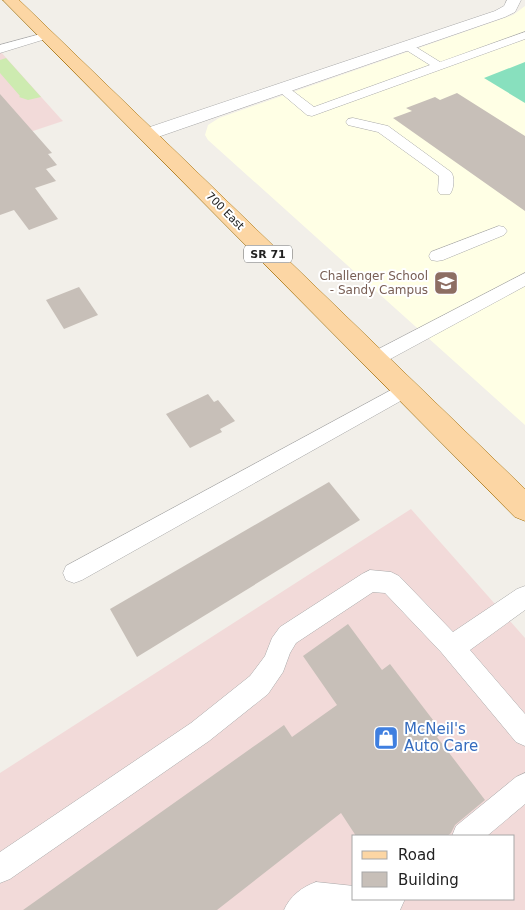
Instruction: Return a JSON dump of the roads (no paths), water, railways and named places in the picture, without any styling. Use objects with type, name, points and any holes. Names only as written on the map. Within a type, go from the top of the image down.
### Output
[{"type":"main road","name":"700 East","points":[[10,0],[48,35],[525,508]]},
{"type":"street","points":[[148,134],[505,12],[512,6],[514,0]]},
{"type":"lane","points":[[281,88],[312,112],[525,34]]},
{"type":"lane","points":[[0,49],[48,35]]},
{"type":"lane","points":[[407,46],[439,66]]},
{"type":"lane","points":[[353,122],[383,129],[446,175],[445,191]]},
{"type":"lane","points":[[437,256],[498,231]]},
{"type":"lane","points":[[374,359],[525,279]]},
{"type":"lane","points":[[74,573],[406,390]]},
{"type":"lane","points":[[0,869],[207,726],[259,685],[274,663],[280,646],[288,635],[370,581],[391,583],[449,644],[525,733]]},
{"type":"lane","points":[[449,644],[461,642],[525,597]]},
{"type":"lane","points":[[467,835],[525,786]]},
{"type":"lane","points":[[299,910],[316,896],[352,900],[370,910]]},
{"type":"lane","points":[[376,910],[390,900]]},
{"type":"place","name":"Challenger School - Sandy Campus","points":[[446,283]]},
{"type":"place","name":"McNeil's Auto Care","points":[[386,738]]}]
